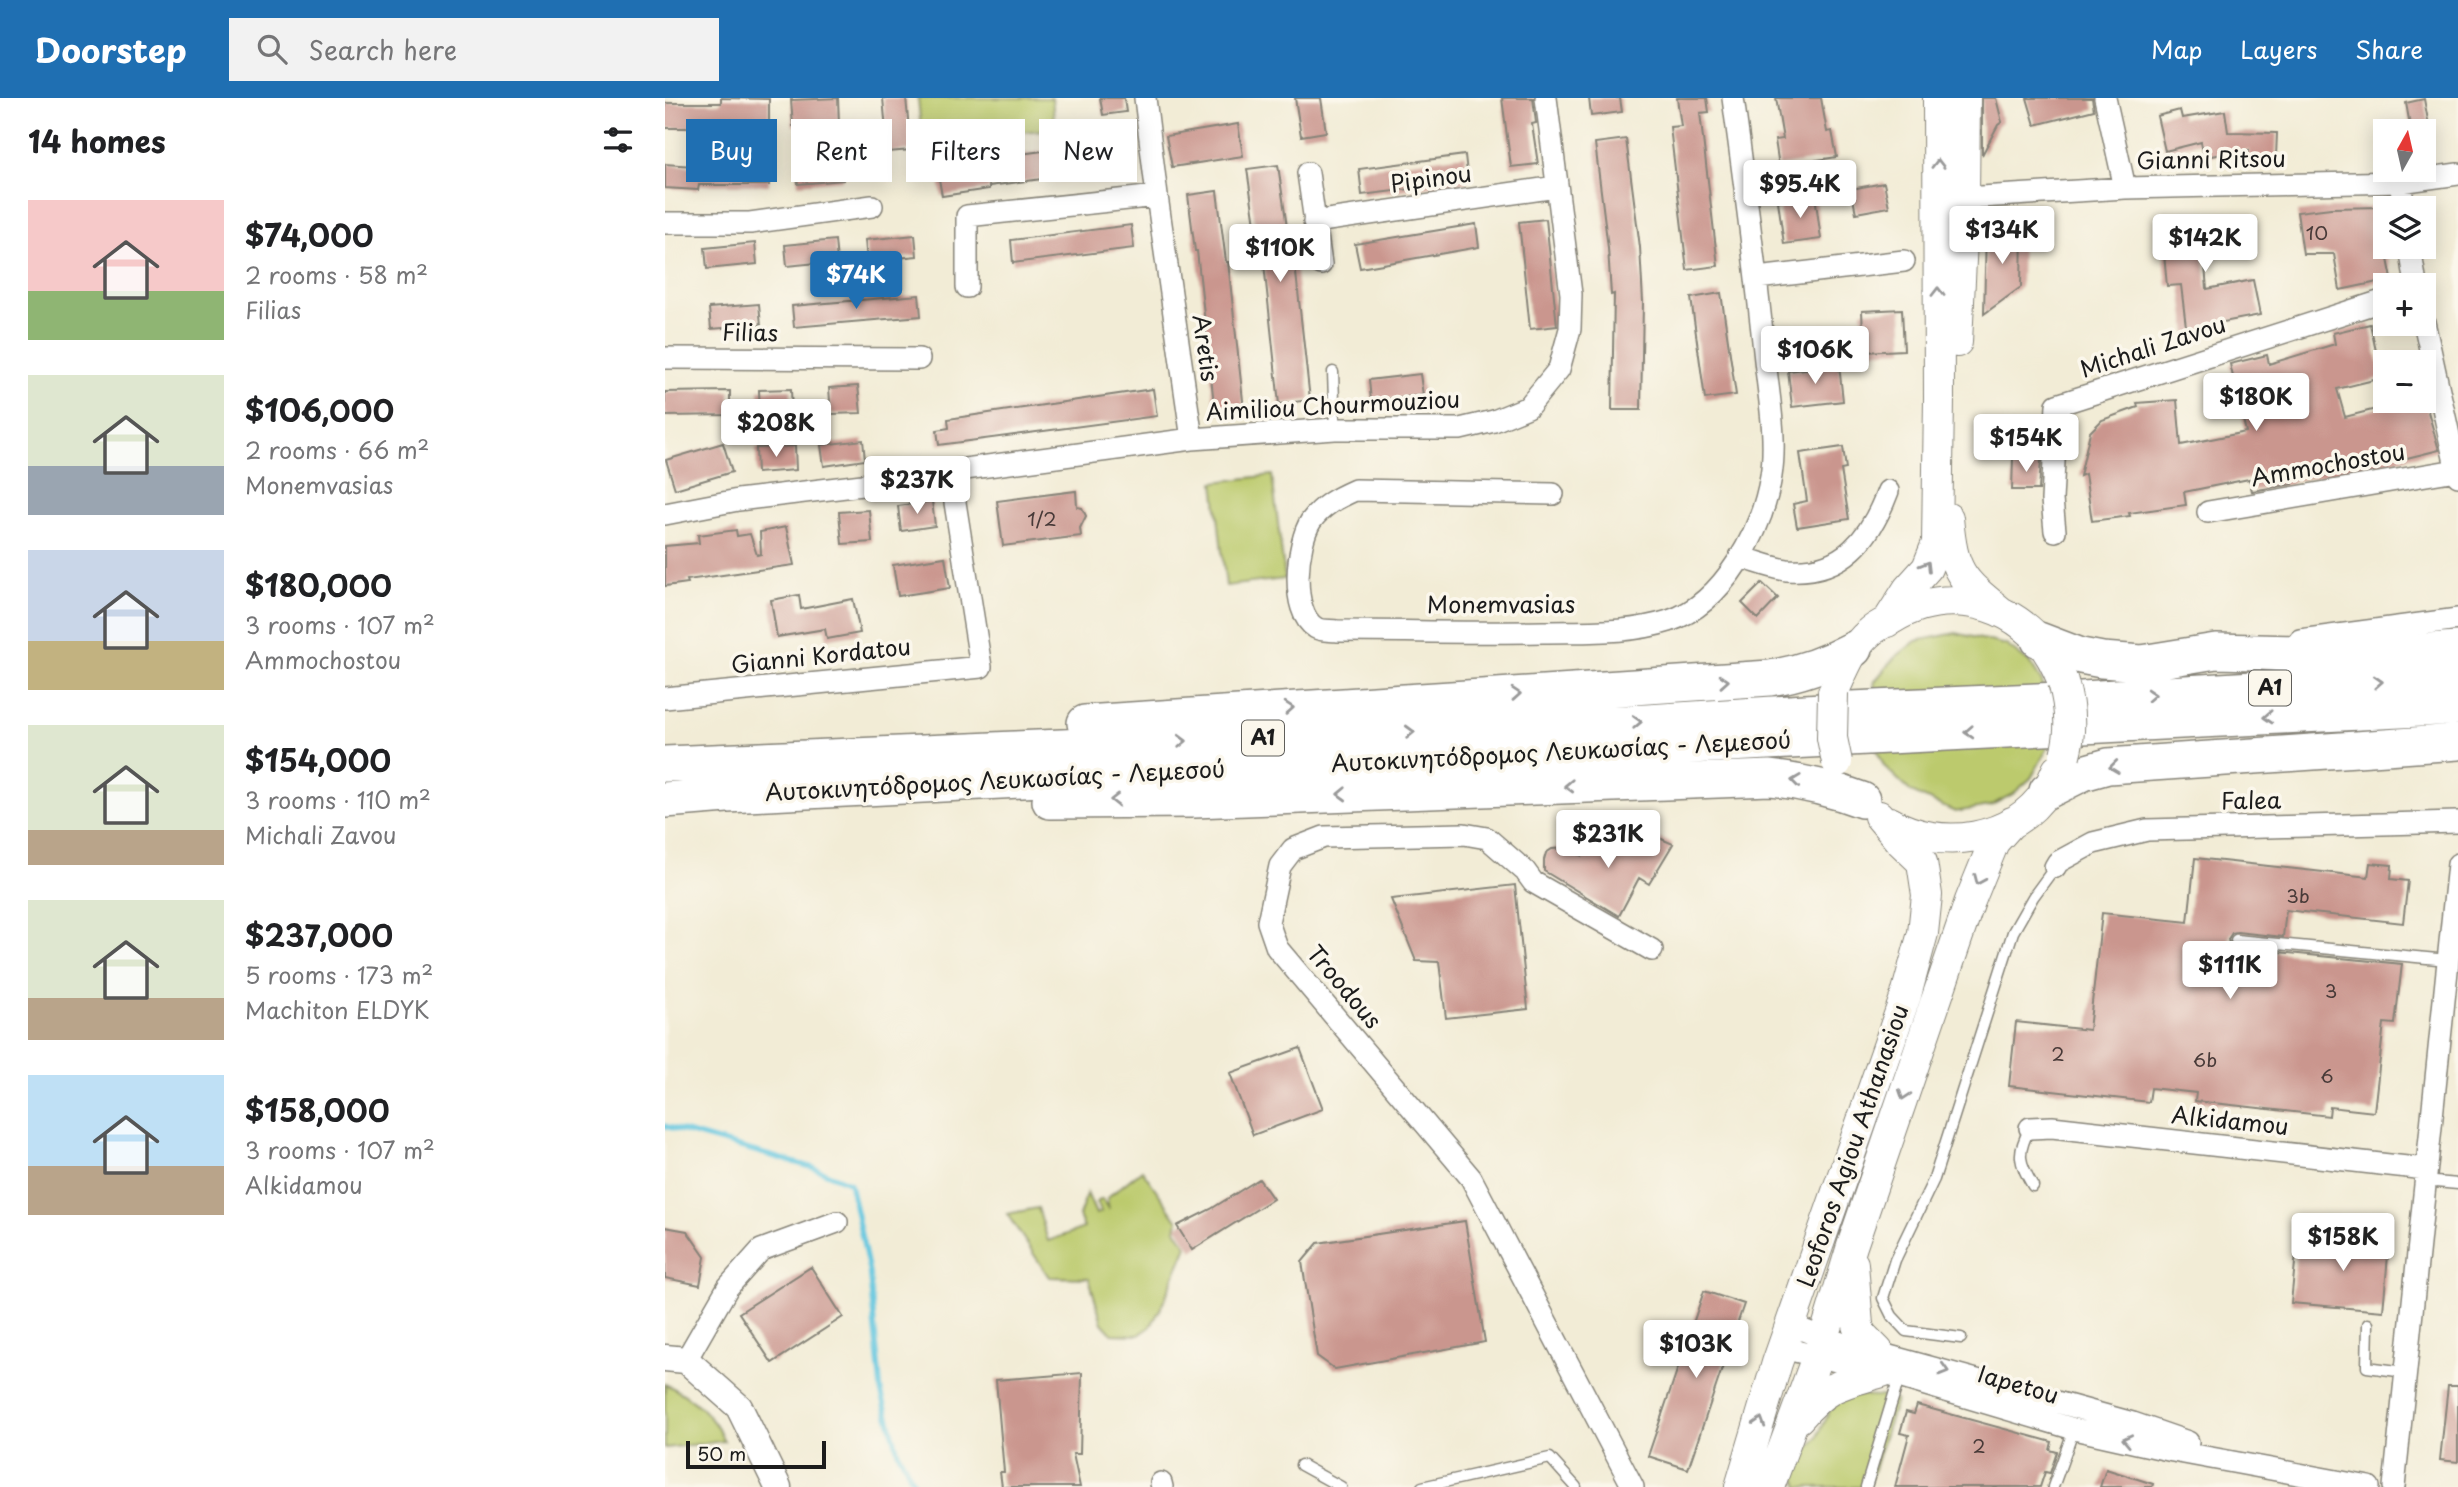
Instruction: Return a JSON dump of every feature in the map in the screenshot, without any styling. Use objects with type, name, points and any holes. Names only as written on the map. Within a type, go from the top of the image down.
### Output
[{"type":"highway","points":[[2039,640],[2081,656],[2142,663],[2216,651],[2370,654],[2458,649]]},
{"type":"highway","points":[[723,761],[957,733],[1164,716],[1770,678],[1801,673],[1826,664],[1854,649]]},
{"type":"highway","name":"Αυτοκινητόδρομος Λευκωσίας - Λεμεσού","points":[[665,764],[1647,722],[2458,677]]},
{"type":"highway","name":"Αυτοκινητόδρομος Λευκωσίας - Λεμεσού","points":[[665,800],[2458,707]]},
{"type":"highway","points":[[2047,791],[2083,773],[2108,766],[2458,742]]},
{"type":"highway","points":[[727,795],[970,802],[1194,800],[1770,778],[1805,782],[1838,791],[1870,808]]},
{"type":"main road","points":[[1887,622],[1908,589],[1927,568],[1937,543],[1938,98]]},
{"type":"main road","points":[[1965,98],[1964,198],[1948,518],[1951,545],[1957,566],[1969,586],[2001,612],[2021,624],[2039,640],[2053,659],[2069,702],[2070,726],[2065,755],[2047,791],[2031,808],[2012,822],[1991,832],[1968,838],[1945,839],[1910,832],[1870,808],[1837,762],[1832,738],[1833,693],[1854,649],[1870,632],[1910,608],[1932,602],[1956,601],[1979,604],[2001,612]]},
{"type":"main road","name":"Leoforos Agiou Athanasiou","points":[[1740,1487],[1786,1337],[1906,995],[1923,933],[1927,895],[1922,862],[1870,808]]},
{"type":"main road","name":"Leoforos Agiou Athanasiou","points":[[1769,1487],[1820,1348],[1852,1246],[1970,901],[1994,842],[2012,822]]},
{"type":"main road","points":[[1793,1425],[1819,1395],[1886,1367],[1861,1334],[1858,1325],[1852,1246]]},
{"type":"street","name":"Aretis","points":[[1145,98],[1192,439]]},
{"type":"street","name":"Aimiliou Chourmouziou","points":[[665,514],[738,500],[1192,439],[1335,429],[1460,429],[1494,421],[1528,407],[1559,369],[1570,329],[1571,294],[1546,98]]},
{"type":"street","name":"Monemvasias","points":[[1553,494],[1355,490],[1330,501],[1312,519],[1303,535],[1299,598],[1305,617],[1317,629],[1337,631],[1618,631],[1670,620],[1708,599],[1727,578],[1740,557],[1760,512],[1771,476],[1773,442],[1757,278],[1733,98]]},
{"type":"street","points":[[2105,98],[2125,188]]},
{"type":"street","points":[[1308,173],[1321,264]]},
{"type":"street","name":"Gianni Ritsou","points":[[2436,177],[2458,174]]},
{"type":"street","points":[[2400,182],[2402,196]]},
{"type":"street","name":"Gianni Ritsou","points":[[1964,198],[2125,188],[2400,182]]},
{"type":"street","name":"Pipinou","points":[[1314,222],[1556,187]]},
{"type":"street","points":[[967,287],[967,216],[1157,196]]},
{"type":"street","points":[[665,223],[750,223],[872,206]]},
{"type":"street","points":[[1757,278],[1904,261]]},
{"type":"street","name":"Michali Zavou","points":[[2055,531],[2052,500],[2057,405],[2373,304]]},
{"type":"street","points":[[2427,336],[2457,473]]},
{"type":"street","name":"Filias","points":[[665,358],[919,359]]},
{"type":"street","name":"Gianni Kordatou","points":[[665,698],[981,667],[950,471]]},
{"type":"street","name":"Ammochostou","points":[[2208,512],[2457,473]]},
{"type":"street","points":[[1740,557],[1786,570],[1820,568],[1847,556],[1867,534],[1888,491]]},
{"type":"street","points":[[2216,651],[2458,620]]},
{"type":"street","name":"Falea","points":[[2055,867],[2058,862],[2093,843],[2147,830],[2458,822]]},
{"type":"street","name":"Troodous","points":[[1633,1487],[1472,1178],[1277,948],[1268,922],[1280,866],[1293,849],[1324,837],[1464,834],[1487,838],[1510,857],[1533,882],[1652,950]]},
{"type":"street","points":[[2394,1487],[2458,864]]},
{"type":"street","name":"Alkidamou","points":[[2030,1128],[2065,1129],[2425,1175]]},
{"type":"street","points":[[778,1487],[739,1407],[675,1359],[728,1287],[761,1250],[837,1222]]},
{"type":"street","name":"Iapetou","points":[[1786,1337],[2074,1429],[2173,1451],[2369,1487]]},
{"type":"street","name":"Iapetou","points":[[1886,1367],[2133,1423],[2242,1462]]},
{"type":"lane","points":[[1333,372],[1335,429]]},
{"type":"lane","points":[[1961,1338],[1906,1331],[1892,1316],[1884,1298],[1895,1260],[1934,1179],[2013,932],[2033,897],[2055,867]]},
{"type":"lane","points":[[2236,940],[2448,961]]},
{"type":"lane","points":[[2030,1128],[2021,1145],[2022,1167],[2033,1186]]},
{"type":"lane","points":[[2425,1175],[2458,1184]]},
{"type":"lane","points":[[2368,1324],[2367,1367],[2405,1372]]},
{"type":"lane","points":[[1866,1487],[1886,1367]]},
{"type":"lane","points":[[2053,1487],[2074,1429]]},
{"type":"lane","points":[[1422,1487],[1550,1458],[1576,1487]]},
{"type":"lane","points":[[1301,1465],[1341,1487]]},
{"type":"green space","points":[[918,98],[1052,98],[1054,119],[1039,119],[1039,130],[1025,132],[1025,119],[920,119]]},
{"type":"green space","points":[[1272,475],[1285,579],[1226,586],[1214,482]]},
{"type":"green space","points":[[1956,633],[2006,645],[2030,663],[2042,682],[2050,713],[2048,748],[2031,778],[2013,794],[1990,806],[1955,812],[1911,792],[1884,766],[1877,750],[1872,700],[1875,681],[1893,659],[1916,641]]},
{"type":"green space","points":[[1142,1170],[1178,1221],[1176,1229],[1187,1246],[1150,1327],[1139,1335],[1112,1334],[1102,1323],[1089,1278],[1049,1277],[1007,1214],[1038,1208],[1048,1241],[1084,1228],[1079,1216],[1087,1193],[1096,1214],[1101,1212],[1097,1202],[1102,1199],[1109,1210],[1107,1198]]},
{"type":"green space","points":[[665,1384],[700,1407],[714,1423],[724,1441],[665,1448]]},
{"type":"green space","points":[[1852,1395],[1896,1400],[1868,1487],[1799,1487],[1794,1470],[1818,1436],[1833,1404]]},
{"type":"building","points":[[721,98],[769,99],[769,119],[686,119],[686,128],[665,128],[665,103],[721,103]]},
{"type":"building","points":[[838,98],[839,119],[792,119],[791,100]]},
{"type":"building","points":[[883,98],[906,98],[906,150],[892,152],[892,119],[885,119]]},
{"type":"building","points":[[1100,98],[1124,98],[1126,112],[1103,115]]},
{"type":"building","points":[[1295,98],[1321,98],[1326,132],[1301,136]]},
{"type":"building","points":[[1502,98],[1533,98],[1536,123],[1532,124],[1538,164],[1511,167]]},
{"type":"building","points":[[1589,98],[1620,98],[1622,112],[1591,116]]},
{"type":"building","points":[[1677,98],[1707,98],[1709,112],[1700,113],[1718,266],[1687,270],[1670,127],[1681,126]]},
{"type":"building","points":[[1776,98],[1821,98],[1827,132],[1832,131],[1837,157],[1779,166],[1775,140],[1783,139]]},
{"type":"building","points":[[1982,98],[1996,98],[2002,122],[1982,155]]},
{"type":"building","points":[[2027,98],[2092,98],[2094,110],[2035,125]]},
{"type":"building","points":[[2424,99],[2428,119],[2409,119],[2406,103]]},
{"type":"building","points":[[2180,110],[2182,118],[2225,111],[2228,132],[2277,133],[2276,157],[2248,156],[2249,150],[2204,157],[2201,142],[2165,151],[2157,116]]},
{"type":"building","points":[[1238,124],[1243,156],[1172,167],[1166,136]]},
{"type":"building","points":[[1626,139],[1640,247],[1643,302],[1641,410],[1612,410],[1614,294],[1611,295],[1595,143]]},
{"type":"building","points":[[1039,152],[1039,179],[1025,181],[1025,154]]},
{"type":"building","points":[[1465,155],[1468,182],[1362,195],[1359,169]]},
{"type":"building","points":[[665,164],[686,165],[686,182],[769,182],[769,185],[699,185],[698,190],[665,188]]},
{"type":"building","points":[[1278,165],[1291,255],[1294,255],[1310,400],[1279,404],[1262,245],[1258,245],[1247,169]]},
{"type":"building","points":[[940,182],[1019,182],[989,186],[989,189],[942,196]]},
{"type":"building","points":[[1884,183],[1889,207],[1856,213],[1851,189]]},
{"type":"building","points":[[1217,191],[1228,262],[1244,410],[1215,413],[1188,195]]},
{"type":"building","points":[[1815,195],[1821,239],[1784,244],[1778,201]]},
{"type":"building","points":[[2373,207],[2373,259],[2388,259],[2391,273],[2373,273],[2373,283],[2340,290],[2334,254],[2303,254],[2297,212]]},
{"type":"building","points":[[2200,218],[2201,221],[2235,221],[2235,255],[2204,255],[2207,289],[2253,280],[2260,315],[2218,323],[2219,331],[2187,335],[2181,285],[2167,286],[2161,221]]},
{"type":"building","points":[[1546,219],[1557,326],[1530,329],[1519,222]]},
{"type":"building","points":[[1476,224],[1479,247],[1360,268],[1355,244]]},
{"type":"building","points":[[1131,225],[1134,248],[1013,263],[1011,240]]},
{"type":"building","points":[[1986,230],[2022,230],[2021,287],[1984,314]]},
{"type":"building","points":[[915,235],[917,256],[867,261],[865,240]]},
{"type":"building","points":[[835,240],[837,261],[787,266],[785,245]]},
{"type":"building","points":[[755,243],[757,264],[707,269],[705,248]]},
{"type":"building","points":[[1721,293],[1736,395],[1705,399],[1691,298]]},
{"type":"building","points":[[919,295],[921,316],[794,327],[792,306]]},
{"type":"building","points":[[759,304],[761,325],[711,329],[709,308]]},
{"type":"building","points":[[1902,309],[1904,350],[1864,352],[1862,311]]},
{"type":"building","points":[[2370,324],[2376,350],[2373,350],[2373,380],[2337,389],[2345,417],[2373,410],[2373,413],[2428,413],[2439,450],[2363,469],[2252,491],[2249,479],[2184,492],[2186,505],[2092,521],[2085,474],[2080,476],[2090,432],[2102,420],[2138,407],[2137,403],[2177,400],[2181,445],[2246,432],[2230,364],[2267,355],[2269,364],[2335,344],[2333,333]]},
{"type":"building","points":[[1839,365],[1843,401],[1792,407],[1788,371]]},
{"type":"building","points":[[1420,374],[1423,395],[1371,401],[1369,380]]},
{"type":"building","points":[[858,386],[861,413],[831,414],[829,388]]},
{"type":"building","points":[[791,389],[792,414],[760,415],[759,390]]},
{"type":"building","points":[[1153,389],[1157,416],[939,445],[937,430],[949,428],[948,419]]},
{"type":"building","points":[[730,391],[730,415],[665,416],[665,392]]},
{"type":"building","points":[[863,440],[865,460],[824,466],[821,445]]},
{"type":"building","points":[[723,443],[732,472],[675,489],[666,460]]},
{"type":"building","points":[[795,446],[796,470],[757,473],[756,448]]},
{"type":"building","points":[[1843,447],[1846,469],[1841,470],[1849,519],[1797,527],[1793,504],[1807,501],[1800,453]]},
{"type":"building","points":[[2013,458],[2041,459],[2039,490],[2012,490]]},
{"type":"building","points":[[1076,491],[1077,507],[1082,508],[1086,516],[1080,528],[1081,536],[1003,546],[997,501]]},
{"type":"building","points":[[932,501],[935,526],[901,531],[898,506]]},
{"type":"building","points":[[869,510],[872,542],[842,544],[839,512]]},
{"type":"building","points":[[786,527],[794,565],[687,580],[688,583],[665,586],[665,546],[699,543],[698,535],[736,530],[737,536],[750,534],[757,555],[761,554],[760,532]]},
{"type":"building","points":[[945,557],[950,588],[898,596],[893,565]]},
{"type":"building","points":[[1762,583],[1778,598],[1758,619],[1742,603]]},
{"type":"building","points":[[799,595],[801,609],[853,599],[860,633],[827,639],[825,629],[777,637],[771,600]]},
{"type":"building","points":[[1657,837],[1673,844],[1649,884],[1639,878],[1619,916],[1544,871],[1546,853],[1552,849],[1566,848],[1582,856],[1588,844],[1605,853],[1612,841],[1627,850],[1634,838],[1652,847]]},
{"type":"building","points":[[2195,858],[2368,877],[2370,863],[2392,865],[2391,879],[2408,881],[2403,923],[2286,910],[2283,937],[2237,932],[2232,933],[2228,939],[2229,944],[2235,948],[2402,964],[2395,1024],[2384,1023],[2374,1112],[2330,1107],[2329,1116],[2195,1101],[2196,1093],[2151,1088],[2149,1102],[2009,1086],[2016,1022],[2089,1030],[2102,913],[2188,922]]},
{"type":"building","points":[[1515,885],[1528,1009],[1446,1018],[1439,962],[1416,961],[1391,899]]},
{"type":"building","points":[[1300,1048],[1323,1109],[1253,1135],[1230,1073]]},
{"type":"building","points":[[1259,1179],[1273,1199],[1192,1250],[1177,1226],[1211,1209]]},
{"type":"building","points":[[1465,1221],[1485,1342],[1335,1369],[1317,1356],[1302,1262],[1318,1243]]},
{"type":"building","points":[[665,1227],[687,1231],[705,1257],[700,1285],[665,1278]]},
{"type":"building","points":[[2357,1230],[2390,1233],[2383,1311],[2291,1303],[2297,1243],[2355,1248]]},
{"type":"building","points":[[811,1267],[843,1317],[772,1363],[739,1313]]},
{"type":"building","points":[[1704,1291],[1744,1304],[1688,1469],[1648,1456]]},
{"type":"building","points":[[1082,1373],[1080,1454],[1073,1454],[1080,1487],[1002,1487],[1000,1472],[1004,1472],[996,1380]]},
{"type":"building","points":[[2448,1386],[2458,1386],[2458,1462],[2440,1460]]},
{"type":"building","points":[[1917,1405],[2052,1442],[2050,1450],[2057,1452],[2050,1473],[2045,1472],[2040,1487],[1895,1487],[1909,1435],[1900,1433],[1906,1412],[1914,1414]]},
{"type":"building","points":[[2106,1469],[2153,1484],[2152,1487],[2100,1487]]},
{"type":"waterway","points":[[665,1126],[814,1168],[850,1183],[869,1271],[881,1391],[898,1452],[916,1487]]}]
